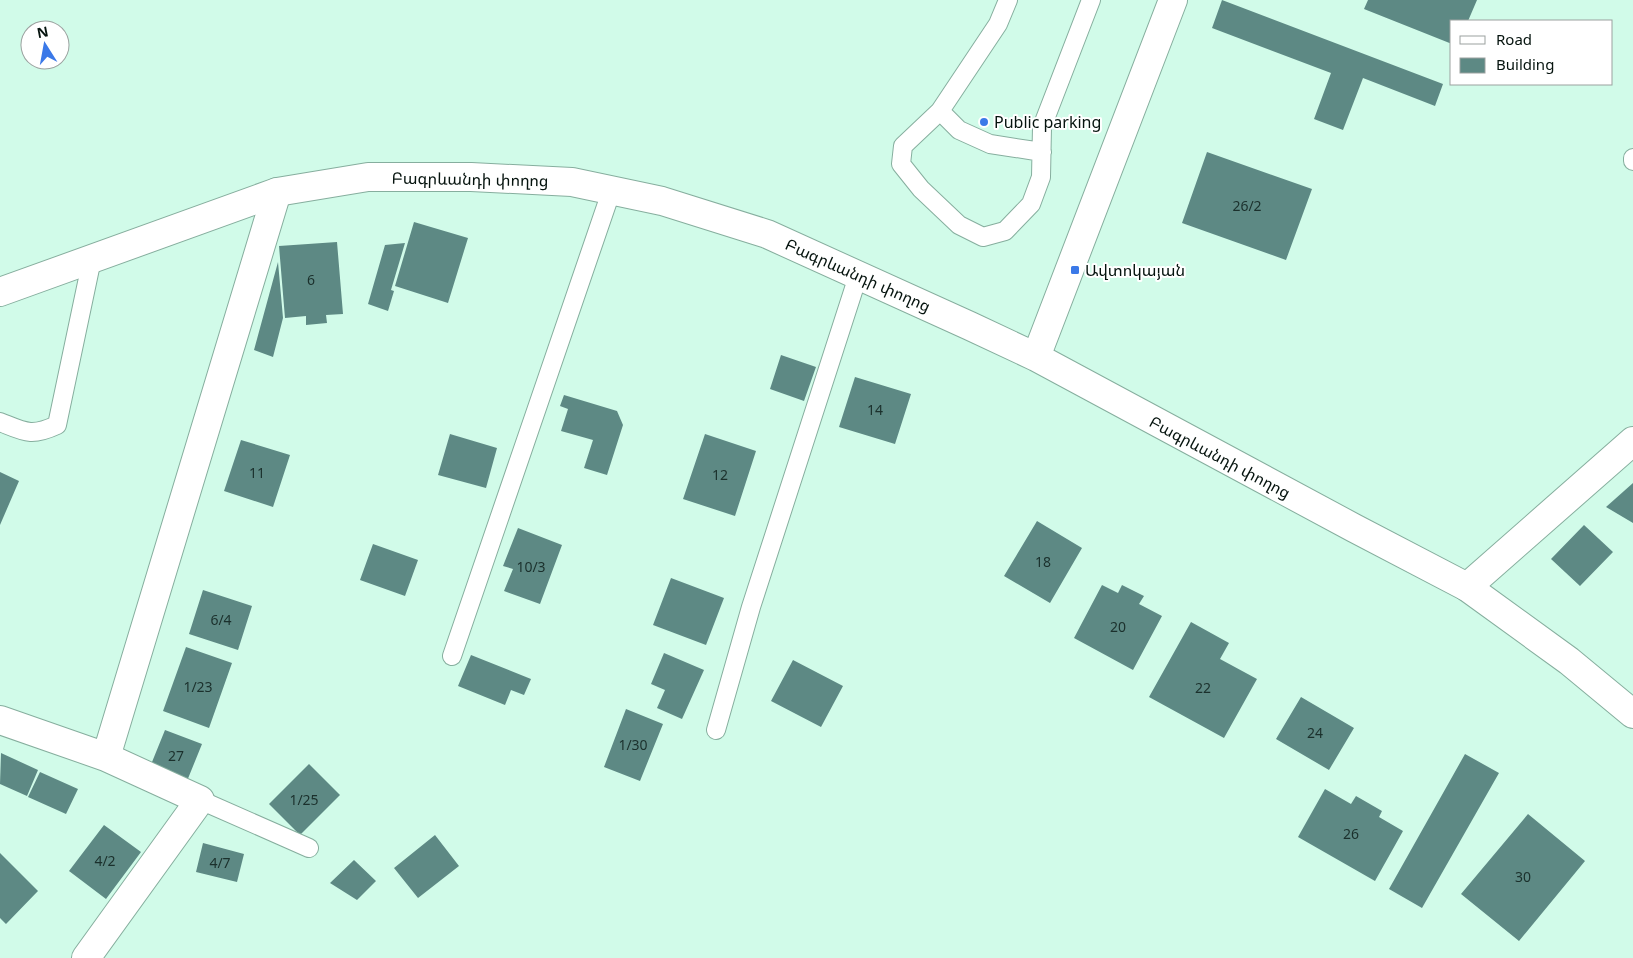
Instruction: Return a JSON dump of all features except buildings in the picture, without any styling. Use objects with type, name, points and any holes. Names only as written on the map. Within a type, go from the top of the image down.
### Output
[{"type":"street","points":[[1036,357],[1173,0]]},
{"type":"street","name":"Բագրևանդի փողոց","points":[[0,292],[277,192],[368,178],[471,177],[572,182],[662,201],[767,234],[1036,357],[1467,587],[1569,661],[1633,714]]},
{"type":"street","points":[[106,757],[277,192]]},
{"type":"street","points":[[1467,587],[1633,441]]},
{"type":"street","points":[[0,720],[106,757],[200,800],[86,958]]},
{"type":"lane","points":[[1008,0],[998,24],[940,111],[903,146],[901,164],[922,189],[959,225],[983,237],[1005,231],[1031,204],[1041,177],[1042,127],[1091,0]]},
{"type":"lane","points":[[940,111],[959,130],[990,144],[1042,152]]},
{"type":"lane","points":[[452,656],[612,189]]},
{"type":"lane","points":[[0,422],[27,432],[43,432],[57,425],[92,259]]},
{"type":"lane","points":[[716,730],[751,607],[858,276]]},
{"type":"lane","points":[[200,800],[309,848]]},
{"type":"place","name":"Public parking","points":[[984,122]]},
{"type":"place","name":"Ավտոկայան","points":[[1075,270]]}]
